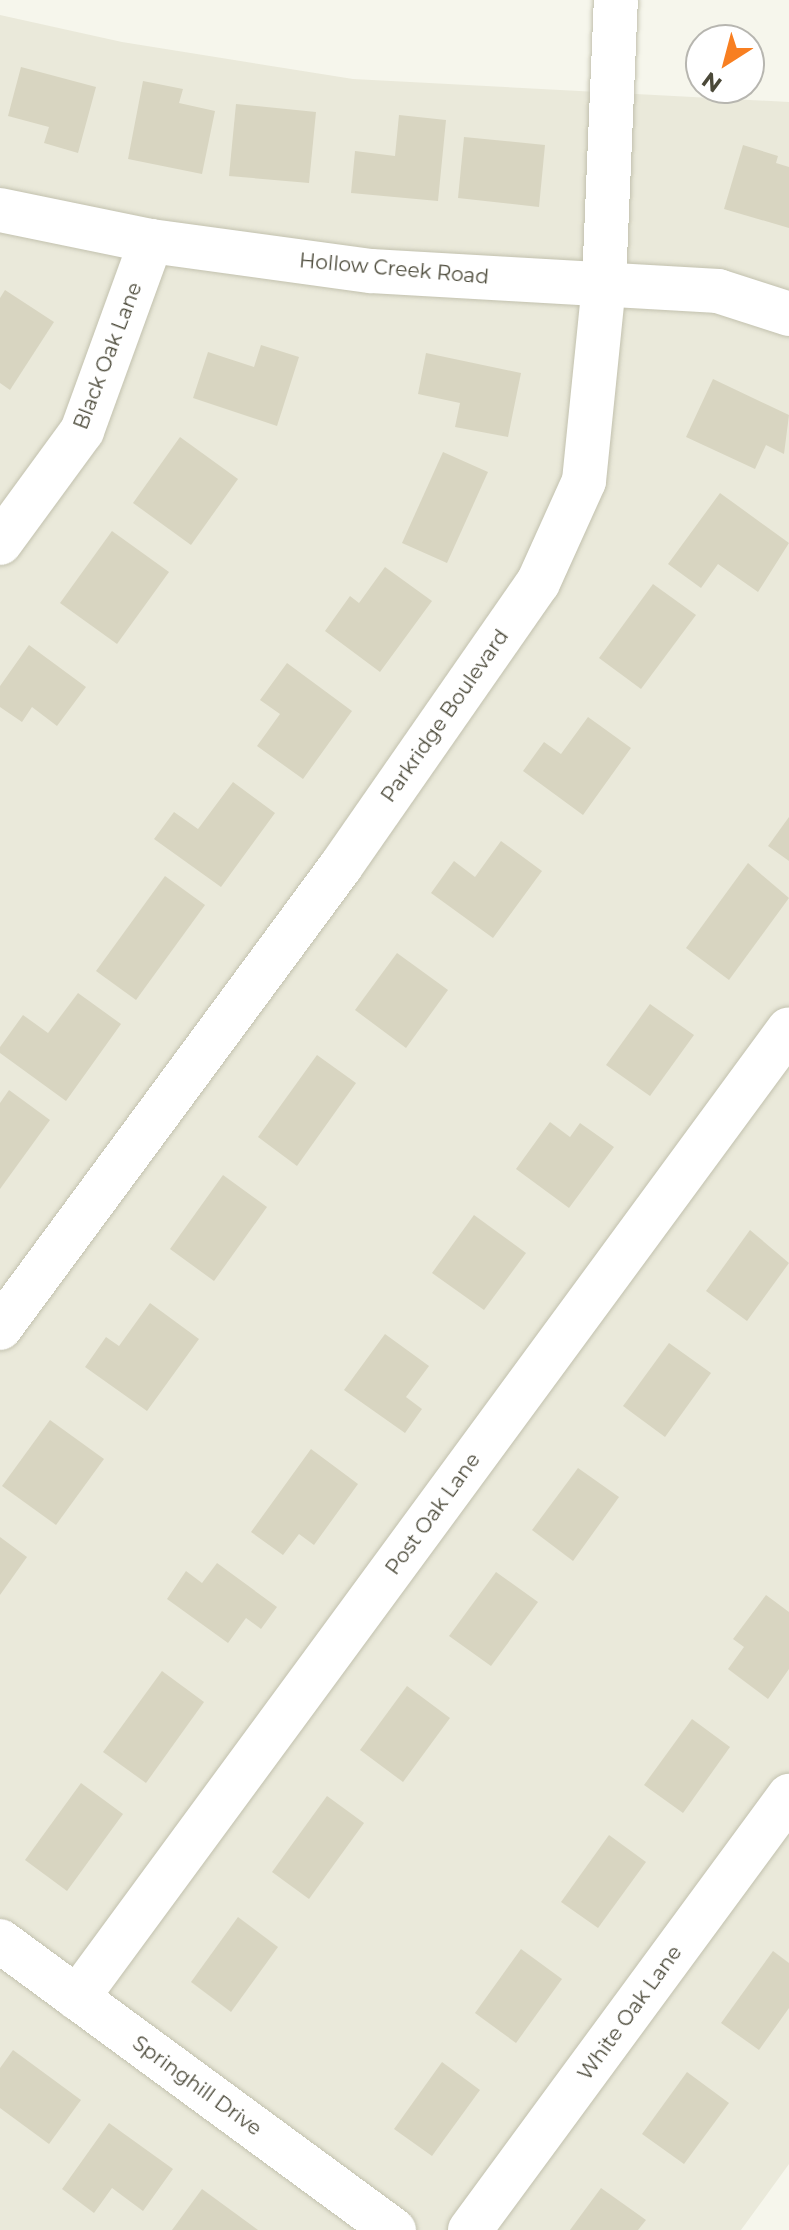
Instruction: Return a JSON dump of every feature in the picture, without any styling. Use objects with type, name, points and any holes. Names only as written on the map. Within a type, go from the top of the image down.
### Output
[{"type":"street","name":"Parkridge Boulevard","points":[[0,1328],[341,866],[538,583],[584,481],[604,283],[616,0]]},
{"type":"street","name":"Hollow Creek Road","points":[[0,210],[151,241],[371,271],[718,291],[789,314]]},
{"type":"street","name":"Black Oak Lane","points":[[0,543],[82,431],[151,241]]},
{"type":"street","name":"Post Oak Lane","points":[[77,1998],[789,1029]]},
{"type":"street","name":"White Oak Lane","points":[[470,2230],[789,1796]]},
{"type":"street","name":"Springhill Drive","points":[[0,1941],[394,2230]]},
{"type":"shaded area","points":[[0,15],[122,42],[353,79],[685,97],[685,104],[789,102],[789,2164],[741,2230],[0,2230]]},
{"type":"building","points":[[21,67],[96,87],[78,153],[44,143],[49,127],[8,116]]},
{"type":"building","points":[[143,81],[183,89],[179,103],[215,111],[202,174],[128,159]]},
{"type":"building","points":[[236,104],[316,112],[309,183],[229,176]]},
{"type":"building","points":[[399,115],[446,120],[438,201],[351,193],[355,151],[395,156]]},
{"type":"building","points":[[464,137],[545,145],[539,207],[458,198]]},
{"type":"building","points":[[743,145],[778,156],[776,163],[789,167],[789,228],[724,209]]},
{"type":"building","points":[[5,290],[54,322],[10,390],[0,383],[0,298]]},
{"type":"building","points":[[261,345],[299,357],[277,426],[193,398],[208,352],[254,367]]},
{"type":"building","points":[[426,353],[521,373],[508,437],[455,427],[460,403],[418,394]]},
{"type":"building","points":[[713,379],[789,415],[784,454],[766,445],[755,469],[686,437]]},
{"type":"building","points":[[180,437],[238,479],[191,545],[133,503]]},
{"type":"building","points":[[443,452],[488,472],[447,563],[402,543]]},
{"type":"building","points":[[720,493],[789,543],[758,592],[718,564],[701,588],[668,564]]},
{"type":"building","points":[[112,531],[169,572],[117,644],[60,603]]},
{"type":"building","points":[[385,567],[432,601],[380,672],[325,631],[350,596],[359,603]]},
{"type":"building","points":[[653,584],[696,615],[641,689],[599,658]]},
{"type":"building","points":[[29,645],[86,687],[57,726],[32,707],[22,722],[0,707],[0,686]]},
{"type":"building","points":[[287,663],[352,711],[303,779],[257,746],[280,714],[260,700]]},
{"type":"building","points":[[588,717],[631,748],[583,815],[523,771],[544,742],[561,754]]},
{"type":"building","points":[[233,782],[275,813],[221,887],[154,839],[174,812],[198,829]]},
{"type":"building","points":[[789,817],[789,861],[768,846]]},
{"type":"building","points":[[501,841],[542,871],[493,938],[431,893],[454,861],[475,877]]},
{"type":"building","points":[[748,863],[789,898],[729,980],[686,948]]},
{"type":"building","points":[[165,876],[205,905],[136,1000],[96,971]]},
{"type":"building","points":[[397,953],[448,990],[406,1048],[355,1010]]},
{"type":"building","points":[[78,993],[121,1024],[66,1101],[0,1053],[0,1047],[23,1015],[48,1033]]},
{"type":"building","points":[[650,1004],[694,1035],[650,1096],[606,1065]]},
{"type":"building","points":[[317,1055],[356,1083],[297,1166],[258,1137]]},
{"type":"building","points":[[9,1090],[50,1120],[0,1189],[0,1103]]},
{"type":"building","points":[[550,1122],[570,1137],[580,1123],[614,1147],[569,1208],[516,1169]]},
{"type":"building","points":[[223,1175],[267,1207],[214,1281],[170,1249]]},
{"type":"building","points":[[474,1215],[526,1253],[484,1310],[432,1273]]},
{"type":"building","points":[[750,1230],[789,1263],[747,1321],[706,1291]]},
{"type":"building","points":[[150,1303],[199,1339],[147,1411],[85,1367],[106,1337],[119,1346]]},
{"type":"building","points":[[385,1334],[429,1366],[406,1397],[422,1409],[405,1433],[344,1390]]},
{"type":"building","points":[[669,1343],[711,1373],[665,1437],[623,1406]]},
{"type":"building","points":[[50,1420],[104,1459],[56,1525],[2,1486]]},
{"type":"building","points":[[311,1449],[358,1484],[314,1545],[299,1534],[283,1555],[251,1532]]},
{"type":"building","points":[[578,1468],[619,1497],[573,1561],[532,1530]]},
{"type":"building","points":[[0,1537],[27,1557],[0,1595]]},
{"type":"building","points":[[217,1563],[277,1607],[261,1629],[246,1618],[228,1643],[167,1599],[186,1571],[202,1583]]},
{"type":"building","points":[[496,1572],[538,1602],[491,1666],[449,1636]]},
{"type":"building","points":[[766,1595],[789,1612],[789,1669],[768,1699],[728,1669],[744,1647],[733,1639]]},
{"type":"building","points":[[162,1671],[204,1702],[146,1783],[103,1752]]},
{"type":"building","points":[[407,1686],[450,1718],[403,1782],[360,1750]]},
{"type":"building","points":[[692,1719],[730,1747],[683,1813],[644,1785]]},
{"type":"building","points":[[81,1783],[123,1814],[67,1891],[25,1860]]},
{"type":"building","points":[[327,1796],[364,1823],[309,1899],[272,1872]]},
{"type":"building","points":[[609,1835],[646,1862],[598,1928],[561,1902]]},
{"type":"building","points":[[238,1917],[278,1947],[231,2012],[191,1982]]},
{"type":"building","points":[[521,1949],[562,1979],[516,2043],[475,2013]]},
{"type":"building","points":[[773,1951],[789,1963],[789,2008],[759,2050],[721,2023]]},
{"type":"building","points":[[13,2050],[81,2100],[49,2144],[0,2108],[0,2068]]},
{"type":"building","points":[[442,2062],[480,2090],[432,2156],[394,2129]]},
{"type":"building","points":[[687,2072],[729,2103],[684,2164],[642,2134]]},
{"type":"building","points":[[109,2123],[173,2169],[143,2211],[112,2188],[94,2213],[62,2189]]},
{"type":"building","points":[[601,2188],[646,2220],[638,2230],[570,2230]]},
{"type":"building","points":[[202,2189],[258,2230],[172,2230]]}]
